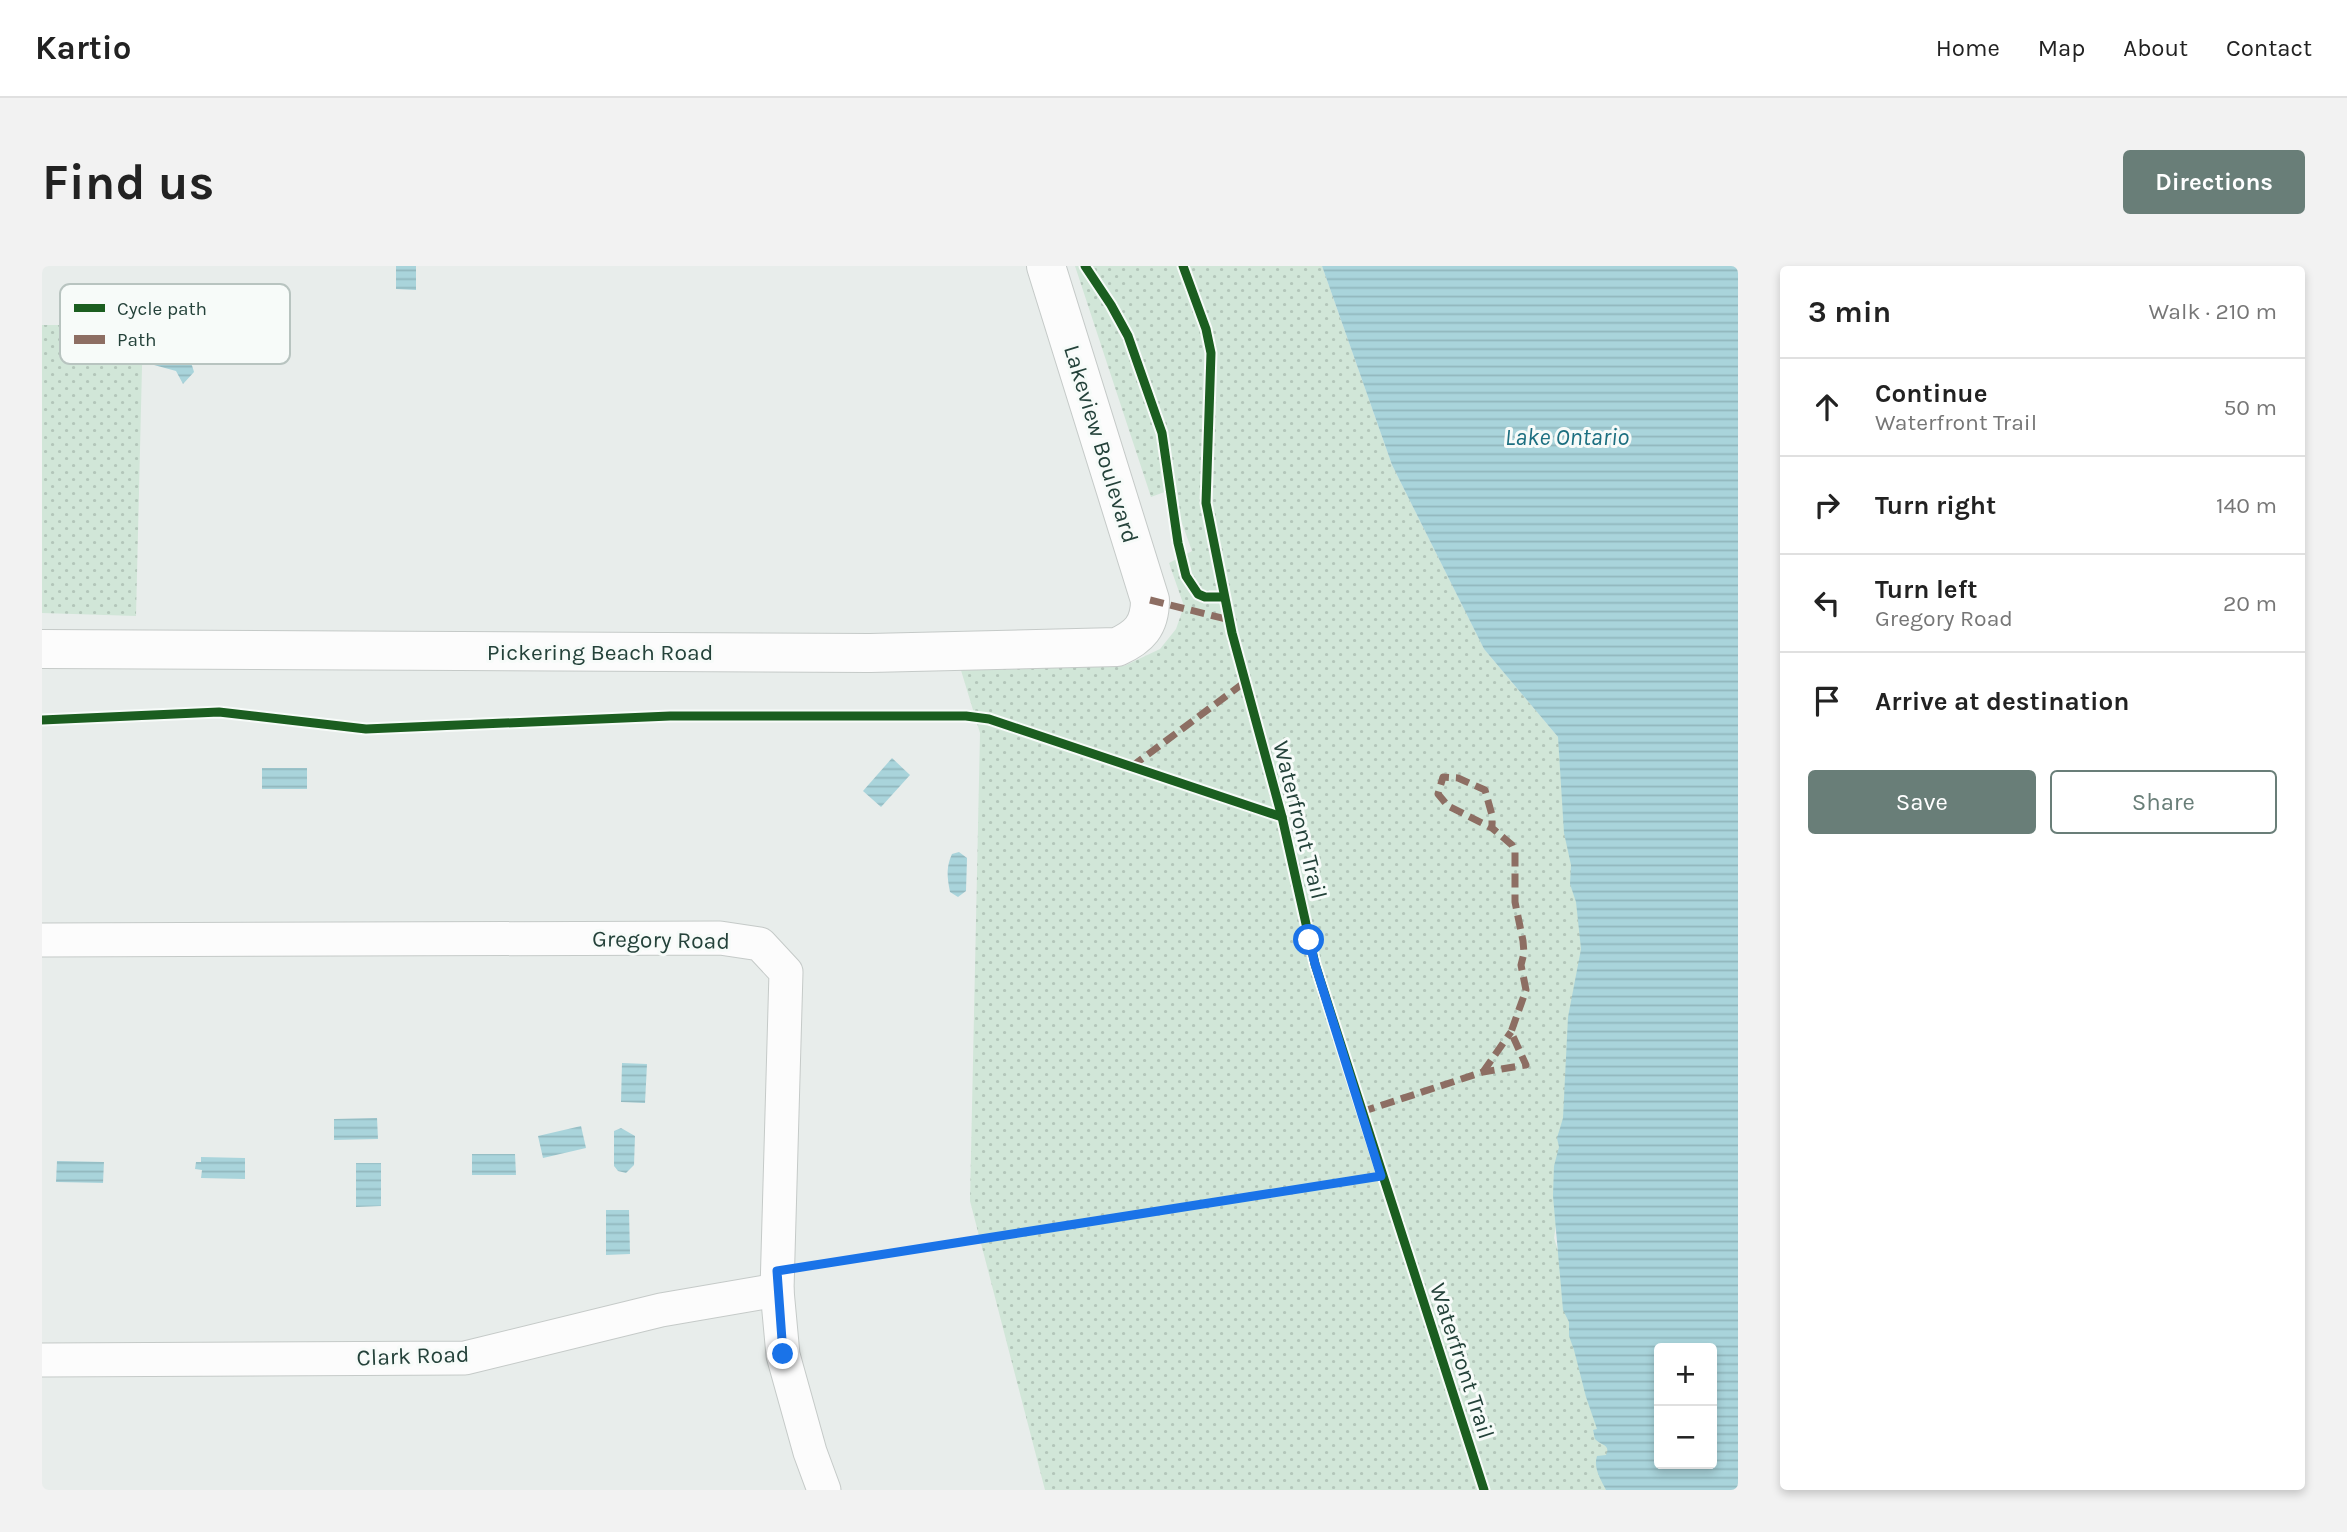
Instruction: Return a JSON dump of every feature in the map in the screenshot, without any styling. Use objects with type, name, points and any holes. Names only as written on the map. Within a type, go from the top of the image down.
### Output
[{"type":"street","name":"Lakeview Boulevard","points":[[1046,266],[1150,600],[1147,623]]},
{"type":"street","name":"Pickering Beach Road","points":[[42,649],[870,653],[1097,649],[1117,648],[1133,640],[1147,623]]},
{"type":"street","name":"Gregory Road","points":[[42,940],[720,939],[760,944],[786,972],[777,1281],[783,1354],[810,1452],[824,1490]]},
{"type":"street","name":"Clark Road","points":[[42,1360],[465,1358],[777,1281]]},
{"type":"path","points":[[1377,1163],[1386,1189]]},
{"type":"path","points":[[777,1281],[1381,1176]]},
{"type":"green space","points":[[1075,266],[1322,266],[1392,465],[1484,649],[1558,737],[1603,906],[1588,1029],[1554,1238],[1631,1490],[1045,1490],[970,1201],[980,733],[960,667],[1124,666],[1160,649],[1176,629],[1184,606],[1169,563],[1192,551],[1170,490],[1151,497]]},
{"type":"green space","points":[[42,325],[60,325],[60,364],[142,364],[136,616],[42,613]]},
{"type":"water","points":[[396,266],[416,266],[416,290],[396,289]]},
{"type":"water","name":"Lake Ontario","points":[[1322,266],[1738,266],[1738,1490],[1606,1490],[1598,1474],[1597,1456],[1606,1455],[1607,1449],[1595,1439],[1593,1430],[1597,1429],[1569,1336],[1569,1322],[1563,1310],[1553,1196],[1554,1166],[1559,1147],[1557,1138],[1563,1118],[1568,1017],[1581,949],[1576,902],[1570,884],[1571,865],[1564,833],[1558,737],[1484,649],[1392,465]]},
{"type":"water","points":[[191,364],[194,372],[183,384],[176,371],[154,365]]},
{"type":"water","points":[[892,758],[910,775],[881,807],[863,791]]},
{"type":"water","points":[[262,768],[307,768],[307,789],[262,789]]},
{"type":"water","points":[[959,852],[967,858],[966,891],[958,897],[950,892],[948,872],[952,854]]},
{"type":"water","points":[[622,1063],[647,1064],[645,1103],[621,1102]]},
{"type":"water","points":[[377,1118],[378,1139],[334,1140],[334,1119]]},
{"type":"water","points":[[581,1126],[586,1148],[543,1158],[538,1136]]},
{"type":"water","points":[[621,1128],[635,1136],[634,1165],[626,1173],[618,1171],[614,1166],[614,1131]]},
{"type":"water","points":[[472,1154],[515,1154],[516,1175],[472,1175]]},
{"type":"water","points":[[201,1157],[245,1158],[245,1179],[201,1178],[202,1170],[195,1169],[196,1162],[201,1162]]},
{"type":"water","points":[[57,1161],[104,1162],[103,1183],[56,1182]]},
{"type":"water","points":[[356,1163],[381,1163],[381,1206],[356,1207]]},
{"type":"water","points":[[606,1210],[629,1210],[630,1254],[606,1255]]},
{"type":"marked path","points":[[1150,600],[1230,620]]},
{"type":"marked path","points":[[1131,767],[1245,682]]},
{"type":"marked path","points":[[1361,1112],[1483,1072],[1526,1065],[1511,1032],[1526,990],[1521,965],[1523,941],[1515,902],[1515,852],[1512,845],[1492,828],[1492,815],[1485,790],[1458,778],[1443,777],[1438,794],[1448,806],[1492,828]]},
{"type":"marked path","points":[[1483,1072],[1511,1032]]},
{"type":"cycle path","points":[[1085,266],[1128,336],[1162,433],[1178,543],[1186,576],[1198,594],[1205,597],[1224,597]]},
{"type":"cycle path","name":"Waterfront Trail","points":[[1183,266],[1206,329],[1211,353],[1206,503],[1232,633],[1282,817],[1315,964],[1484,1490]]},
{"type":"cycle path","name":"Waterfront Trail","points":[[42,720],[219,712],[366,729],[670,716],[966,716],[989,719],[1282,817]]},
{"type":"route","points":[[783,1354],[777,1271],[1381,1176],[1309,940]]}]
